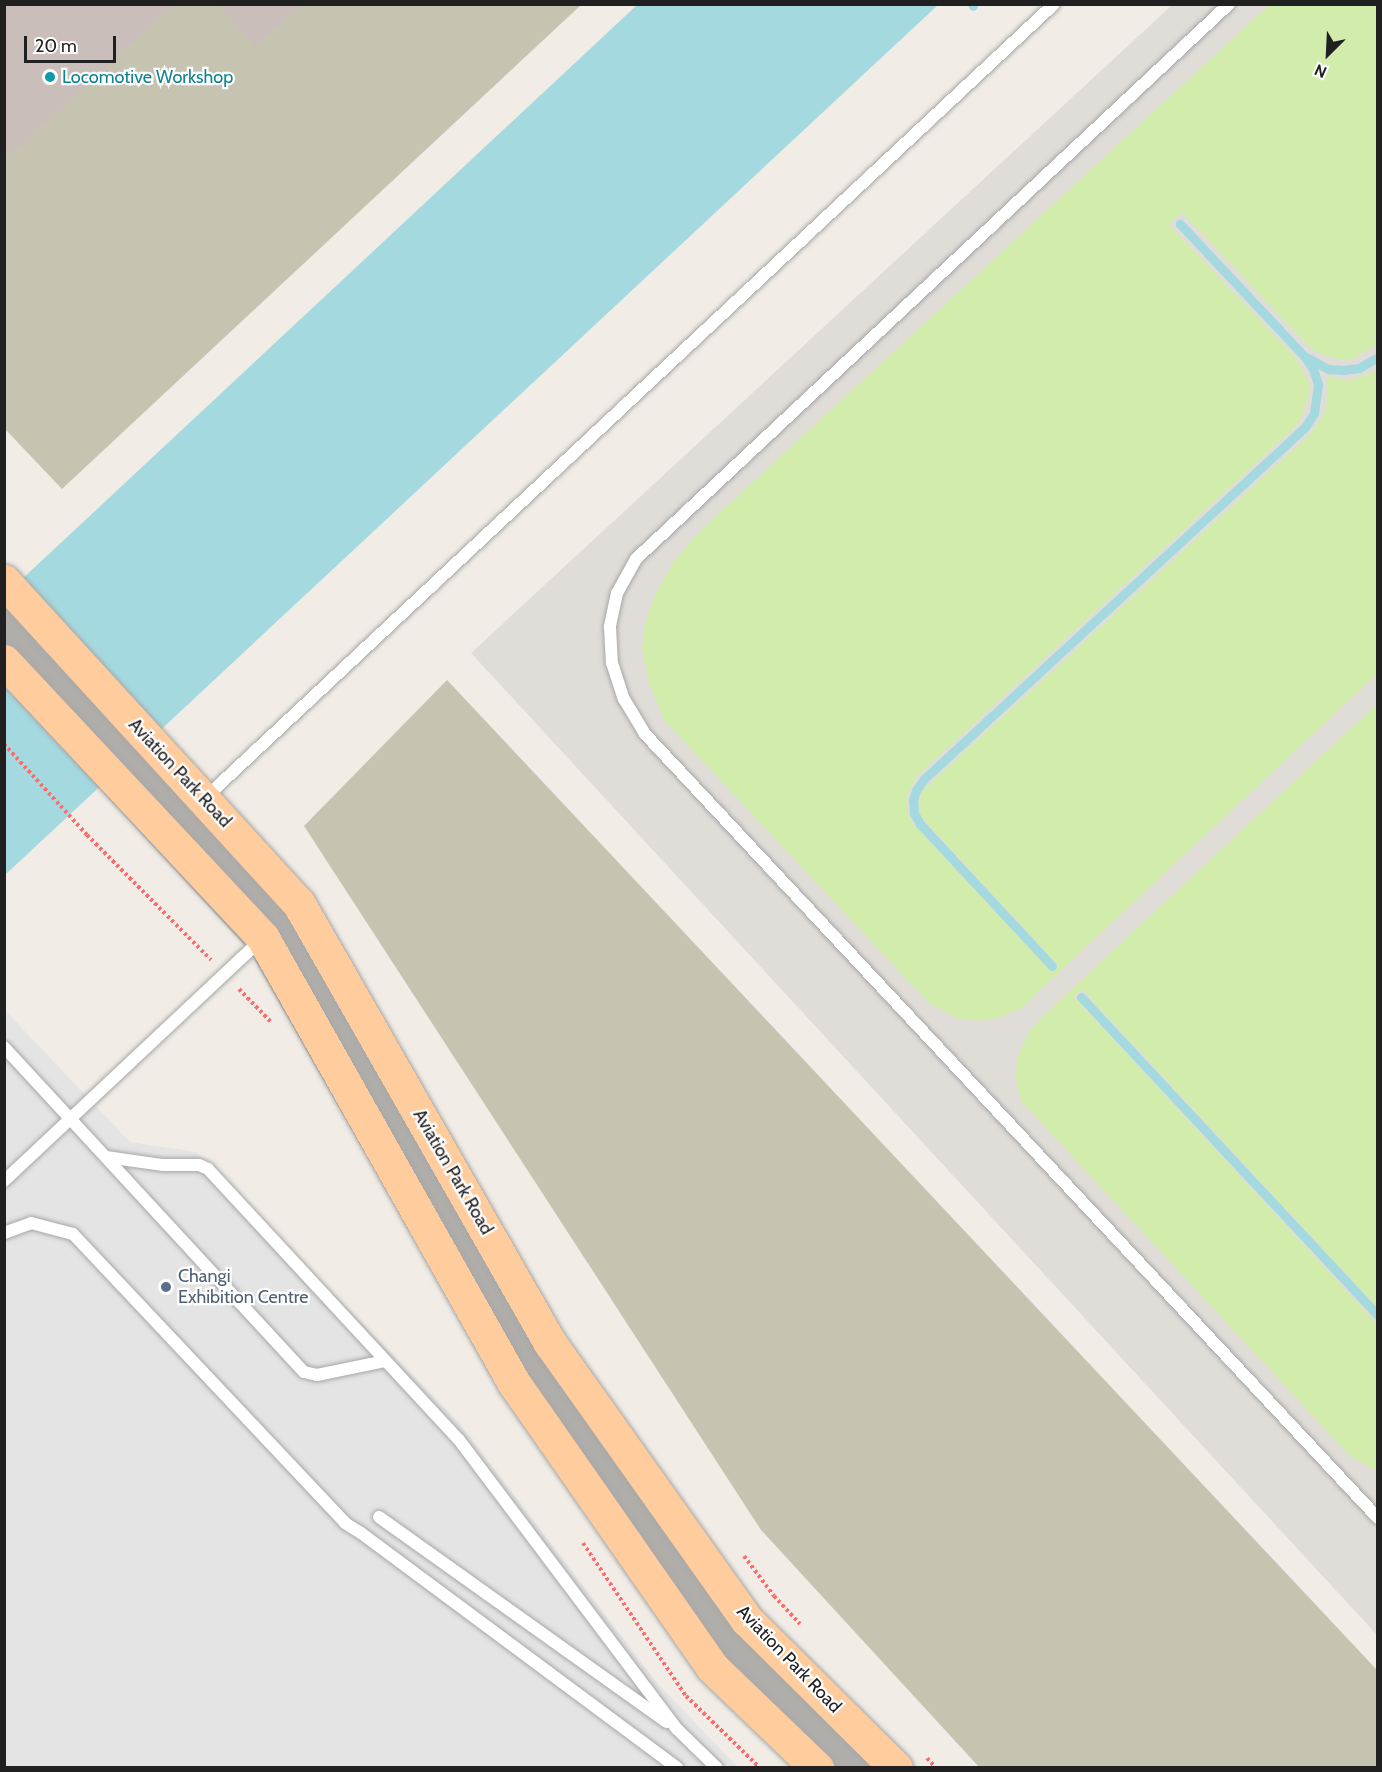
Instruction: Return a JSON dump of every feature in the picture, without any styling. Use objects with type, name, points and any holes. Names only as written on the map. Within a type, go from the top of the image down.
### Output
[{"type":"main road","name":"Aviation Park Road","points":[[4,581],[300,904],[550,1343],[747,1620],[908,1759]]},
{"type":"main road","points":[[4,661],[263,938],[514,1383],[712,1667],[817,1767]]},
{"type":"lane","points":[[204,798],[1054,4]]},
{"type":"lane","points":[[1229,4],[636,559],[617,593],[610,627],[612,663],[624,699],[645,734],[1377,1518]]},
{"type":"lane","points":[[4,1181],[263,938]]},
{"type":"lane","points":[[4,1047],[304,1372],[317,1375],[385,1361]]},
{"type":"lane","points":[[106,1157],[163,1165],[199,1166],[208,1169],[459,1440],[677,1729]]},
{"type":"lane","points":[[4,1233],[31,1223],[73,1234],[345,1523],[429,1582],[677,1767]]},
{"type":"lane","points":[[378,1517],[677,1729],[717,1767]]},
{"type":"path","points":[[4,744],[87,835]]},
{"type":"path","points":[[739,1550],[774,1596],[807,1630]]},
{"type":"path","points":[[908,1759],[936,1767]]},
{"type":"shaded area","points":[[5,5],[581,5],[62,489],[5,429]]},
{"type":"shaded area","points":[[1172,5],[1377,5],[1377,1635],[471,653]]},
{"type":"shaded area","points":[[447,680],[1377,1670],[1377,1767],[979,1767],[761,1530],[304,826]]},
{"type":"shaded area","name":"Changi Exhibition Centre","points":[[4,1009],[130,1142],[196,1152],[459,1423],[658,1684],[738,1767],[5,1767]]},
{"type":"green space","points":[[1269,5],[1377,5],[1377,344],[1353,359],[1341,360],[1319,353],[1308,346],[1182,212],[1169,225],[1296,358],[1309,382],[1309,394],[1302,416],[1296,426],[917,776],[908,793],[908,811],[912,823],[1050,970],[1058,965],[925,821],[919,811],[921,792],[1306,438],[1320,422],[1326,409],[1328,376],[1348,381],[1377,371],[1377,674],[1021,1008],[1001,1017],[979,1021],[956,1018],[929,1003],[664,720],[649,683],[642,649],[645,623],[655,595],[674,561],[703,528]]},
{"type":"green space","points":[[1377,704],[1377,1307],[1082,989],[1074,997],[1377,1324],[1377,1471],[1351,1457],[1021,1101],[1015,1074],[1019,1054],[1029,1031],[1044,1015]]},
{"type":"water","points":[[637,5],[938,5],[5,875],[5,595]]},
{"type":"building","name":"Locomotive Workshop","points":[[4,4],[175,4],[10,156],[4,150]]},
{"type":"building","name":"Locomotive Workshop","points":[[217,4],[302,4],[256,47]]},
{"type":"waterway","points":[[1052,966],[920,824],[914,813],[913,800],[916,790],[924,779],[1305,427],[1314,413],[1318,384],[1313,369],[1305,357],[1180,224]]},
{"type":"waterway","points":[[1308,358],[1328,369],[1343,370],[1359,368],[1378,357]]},
{"type":"waterway","points":[[1081,997],[1378,1315]]},
{"type":"taxiway","points":[[4,625],[282,925],[533,1365],[727,1638],[856,1768]]},
{"type":"place","name":"Locomotive Workshop","points":[[50,77]]},
{"type":"place","name":"Changi Exhibition Centre","points":[[166,1287]]}]
